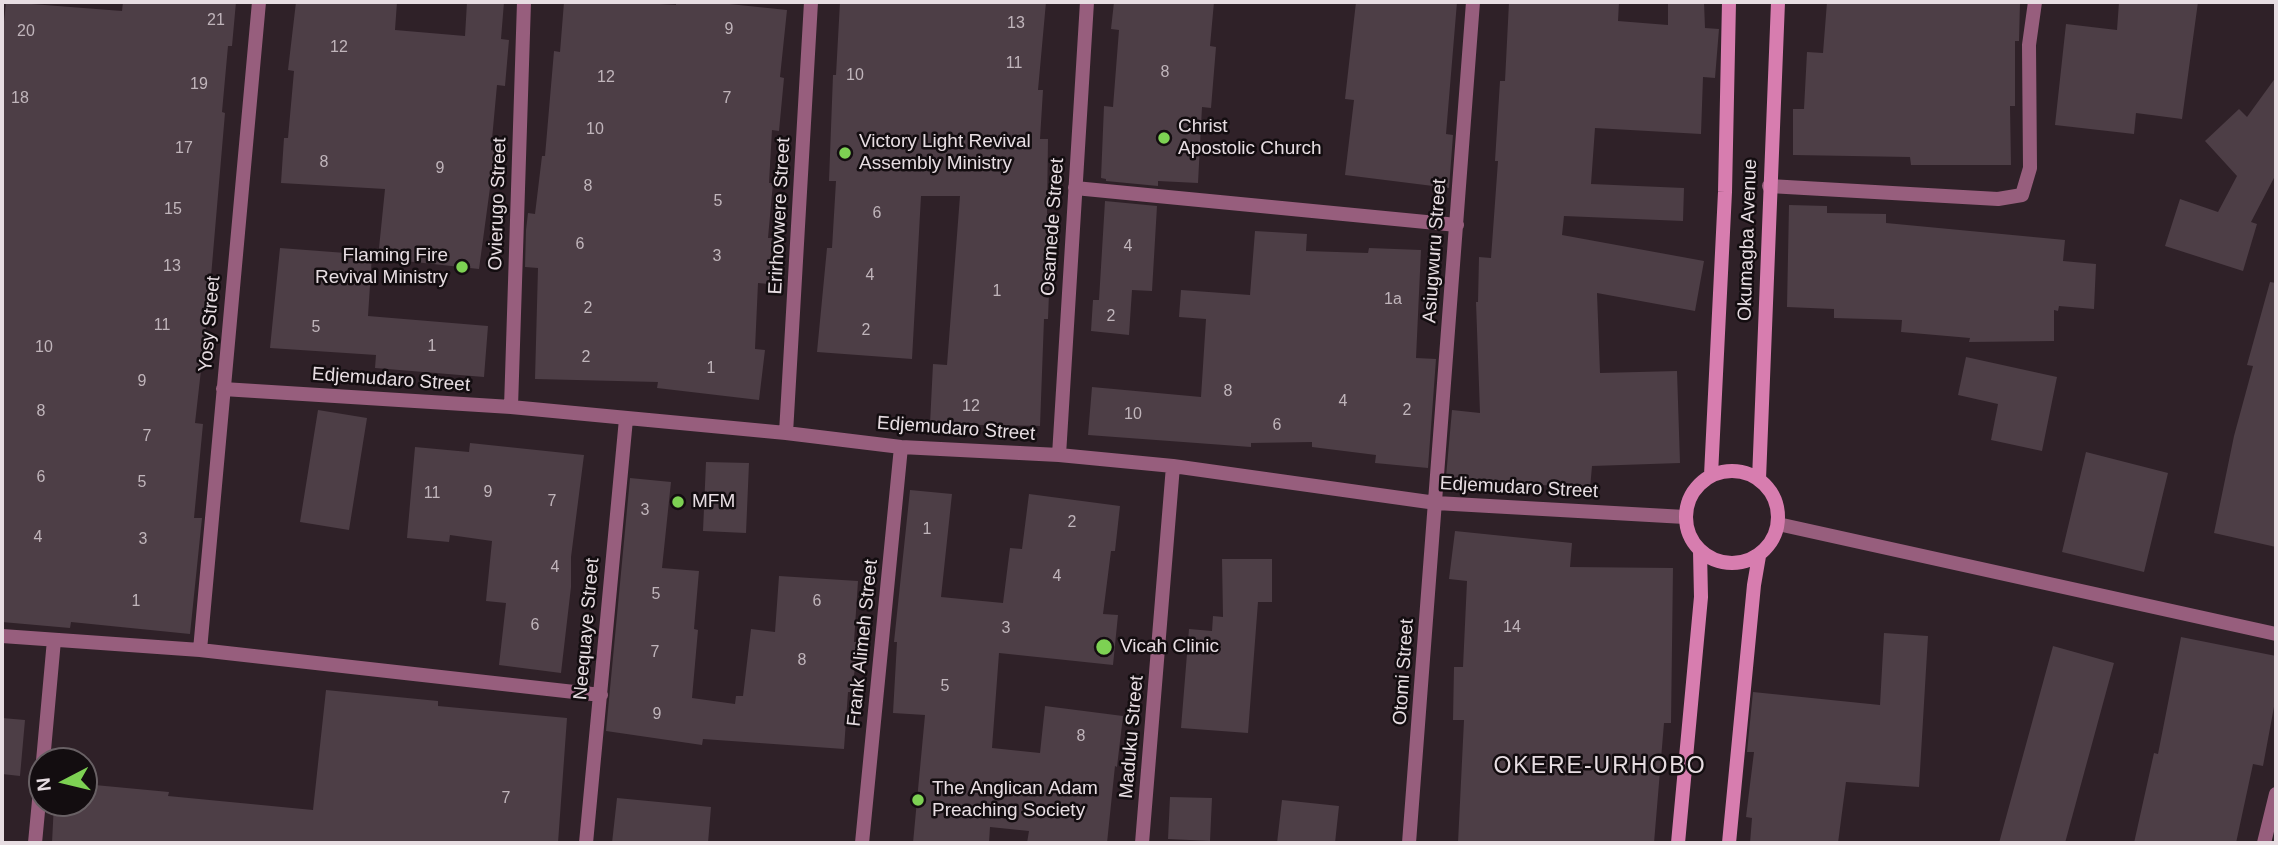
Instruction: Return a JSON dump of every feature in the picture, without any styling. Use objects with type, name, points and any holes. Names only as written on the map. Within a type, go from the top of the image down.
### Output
[{"type":"main road","name":"Okumagba Avenue","points":[[1711,475],[1725,192],[1729,2]]},
{"type":"main road","name":"Okumagba Avenue","points":[[1759,479],[1778,2]]},
{"type":"main road","points":[[1729,843],[1754,585],[1759,556],[1774,536],[1778,512],[1774,499],[1759,479],[1735,471],[1711,475],[1692,492],[1687,504],[1685,517],[1692,541],[1700,551],[1718,562],[1739,564],[1759,556]]},
{"type":"main road","points":[[1678,843],[1701,597],[1700,551]]},
{"type":"street","name":"Yosy Street","points":[[200,650],[259,2]]},
{"type":"street","name":"Ovierugo Street","points":[[511,407],[524,2]]},
{"type":"street","name":"Erirhovwere Street","points":[[786,433],[811,2]]},
{"type":"street","name":"Osamede Street","points":[[1059,455],[1087,2]]},
{"type":"street","name":"Asiugwuru Street","points":[[1436,503],[1473,2]]},
{"type":"street","points":[[1769,186],[1998,199],[2022,195],[2030,168],[2029,45],[2035,2]]},
{"type":"street","points":[[1075,188],[1457,225]]},
{"type":"street","name":"Edjemudaro Street","points":[[223,389],[511,407],[786,433],[901,447],[1059,455],[1173,466],[1436,503],[1685,517]]},
{"type":"street","name":"Neequaye Street","points":[[586,843],[626,419]]},
{"type":"street","name":"Frank Alimeh Street","points":[[863,843],[901,447]]},
{"type":"street","name":"Maduku Street","points":[[1142,843],[1173,466]]},
{"type":"street","name":"Otomi Street","points":[[1409,843],[1436,503]]},
{"type":"street","points":[[1778,524],[2276,634]]},
{"type":"street","points":[[2,636],[200,650],[601,695]]},
{"type":"street","points":[[44,747],[54,640]]},
{"type":"street","points":[[2264,843],[2276,794]]},
{"type":"street","points":[[35,843],[37,817]]},
{"type":"building","points":[[6,2],[122,11],[123,2],[236,2],[232,46],[228,46],[209,300],[195,423],[203,424],[194,518],[202,518],[190,634],[71,622],[70,628],[2,622],[2,41]]},
{"type":"building","points":[[296,2],[397,2],[395,30],[465,36],[467,2],[504,2],[501,39],[509,40],[505,86],[497,85],[491,150],[495,151],[479,269],[378,258],[385,189],[281,183],[284,138],[288,138],[294,71],[288,70]]},
{"type":"building","points":[[564,2],[676,5],[676,2],[710,2],[787,10],[780,77],[784,78],[779,131],[772,130],[769,183],[773,183],[768,238],[772,238],[769,284],[758,283],[755,349],[765,350],[759,400],[657,388],[658,382],[535,379],[538,268],[525,267],[526,230],[528,213],[535,214],[542,156],[545,156],[554,51],[560,52]]},
{"type":"building","points":[[840,2],[1046,2],[1038,90],[1043,90],[1040,139],[1048,139],[1047,214],[1050,215],[1046,268],[1050,268],[1048,319],[1044,319],[1040,426],[930,424],[933,364],[947,365],[960,196],[921,196],[912,359],[817,352],[827,248],[832,248],[836,181],[829,181],[833,75],[836,75]]},
{"type":"building","points":[[1114,2],[1214,2],[1210,46],[1216,47],[1211,108],[1202,107],[1198,183],[1158,181],[1158,186],[1106,181],[1101,178],[1104,106],[1113,107],[1119,30],[1111,29]]},
{"type":"building","points":[[1356,2],[1457,2],[1446,134],[1453,135],[1449,188],[1345,175],[1354,100],[1345,99]]},
{"type":"building","points":[[1509,2],[1619,2],[1618,21],[1668,25],[1668,2],[1704,2],[1705,28],[1719,29],[1715,78],[1703,77],[1701,134],[1595,128],[1591,184],[1684,188],[1683,221],[1564,216],[1562,235],[1704,261],[1695,311],[1597,293],[1600,373],[1677,371],[1680,463],[1592,466],[1590,489],[1446,477],[1452,410],[1480,413],[1476,302],[1479,257],[1491,258],[1500,81],[1505,81]]},
{"type":"building","points":[[1827,2],[2020,2],[2019,41],[2015,41],[2015,106],[2010,106],[2011,165],[1911,165],[1910,157],[1793,155],[1793,109],[1804,109],[1807,52],[1823,53]]},
{"type":"building","points":[[2119,2],[2198,2],[2182,119],[2136,113],[2134,134],[2055,125],[2066,24],[2117,30]]},
{"type":"building","points":[[2276,77],[2276,174],[2251,222],[2257,224],[2243,271],[2165,246],[2180,199],[2218,212],[2237,176],[2205,141],[2239,109],[2247,117]]},
{"type":"building","points":[[1105,201],[1157,206],[1152,291],[1132,290],[1129,335],[1091,331],[1093,300],[1099,300]]},
{"type":"building","points":[[1789,205],[1827,206],[1827,213],[1886,214],[1886,223],[2065,240],[2063,261],[2096,264],[2094,309],[2059,306],[2058,311],[2054,310],[2054,341],[1969,342],[1970,338],[1901,332],[1902,320],[1834,318],[1834,309],[1787,307]]},
{"type":"building","points":[[1255,231],[1307,234],[1306,251],[1368,253],[1369,248],[1421,250],[1416,358],[1436,359],[1428,468],[1375,463],[1376,455],[1312,447],[1312,442],[1251,443],[1251,447],[1088,435],[1092,387],[1201,397],[1206,319],[1179,317],[1181,290],[1250,295]]},
{"type":"building","points":[[280,248],[372,255],[368,316],[488,326],[484,377],[375,368],[376,355],[270,348]]},
{"type":"building","points":[[2270,282],[2276,283],[2276,547],[2214,533],[2234,436],[2253,366],[2247,365]]},
{"type":"building","points":[[1966,357],[2057,377],[2042,451],[1991,440],[1998,404],[1958,395]]},
{"type":"building","points":[[318,410],[367,418],[349,530],[300,522]]},
{"type":"building","points":[[470,443],[584,455],[571,557],[571,587],[561,673],[499,665],[506,603],[486,601],[492,541],[450,535],[449,542],[407,538],[415,447],[469,452]]},
{"type":"building","points":[[2086,452],[2168,473],[2144,572],[2062,552]]},
{"type":"building","points":[[706,462],[749,463],[746,533],[703,531]]},
{"type":"building","points":[[630,478],[671,482],[662,568],[699,571],[694,629],[698,630],[692,698],[735,704],[736,696],[743,696],[751,629],[775,632],[779,576],[858,581],[854,642],[858,642],[852,692],[848,692],[844,749],[703,739],[702,745],[606,731]]},
{"type":"building","points":[[910,490],[952,494],[941,597],[1003,603],[1010,548],[1022,549],[1029,494],[1120,506],[1103,614],[1118,615],[1113,665],[999,653],[992,748],[1040,753],[1045,706],[1123,716],[1107,843],[1027,843],[1029,831],[990,827],[989,843],[913,843],[925,715],[893,713],[897,642],[894,642]]},
{"type":"building","points":[[1455,531],[1572,543],[1570,567],[1673,568],[1671,723],[1664,723],[1654,843],[1458,843],[1464,720],[1453,720],[1454,667],[1463,667],[1467,581],[1449,579]]},
{"type":"building","points":[[1222,559],[1272,559],[1272,602],[1258,602],[1248,733],[1181,728],[1189,629],[1212,631],[1213,616],[1223,617]]},
{"type":"building","points":[[1884,633],[1928,636],[1919,787],[1846,782],[1838,843],[1750,843],[1752,818],[1746,817],[1754,752],[1747,752],[1753,692],[1880,705]]},
{"type":"building","points":[[2181,637],[2276,656],[2276,696],[2263,766],[2253,764],[2236,843],[2134,843],[2154,753],[2158,754]]},
{"type":"building","points":[[2053,646],[2114,663],[2065,843],[1999,843]]},
{"type":"building","points":[[326,690],[438,701],[438,706],[567,718],[558,843],[52,843],[53,817],[98,817],[98,785],[169,792],[168,796],[313,810]]},
{"type":"building","points":[[2,718],[25,720],[20,776],[2,774]]},
{"type":"building","points":[[1170,797],[1212,798],[1210,841],[1168,839]]},
{"type":"building","points":[[617,798],[711,807],[708,843],[612,843]]},
{"type":"building","points":[[1282,800],[1339,806],[1335,843],[1277,843]]},
{"type":"place","name":"Christ Apostolic Church","points":[[1164,138]]},
{"type":"place","name":"Victory Light Revival Assembly Ministry","points":[[845,153]]},
{"type":"place","name":"Flaming Fire Revival Ministry","points":[[462,267]]},
{"type":"place","name":"MFM","points":[[678,502]]},
{"type":"place","name":"Vicah Clinic","points":[[1104,647]]},
{"type":"place","name":"The Anglican Adam Preaching Society","points":[[918,800]]},
{"type":"district","name":"OKERE-URHOBO","points":[[1600,767]]}]
